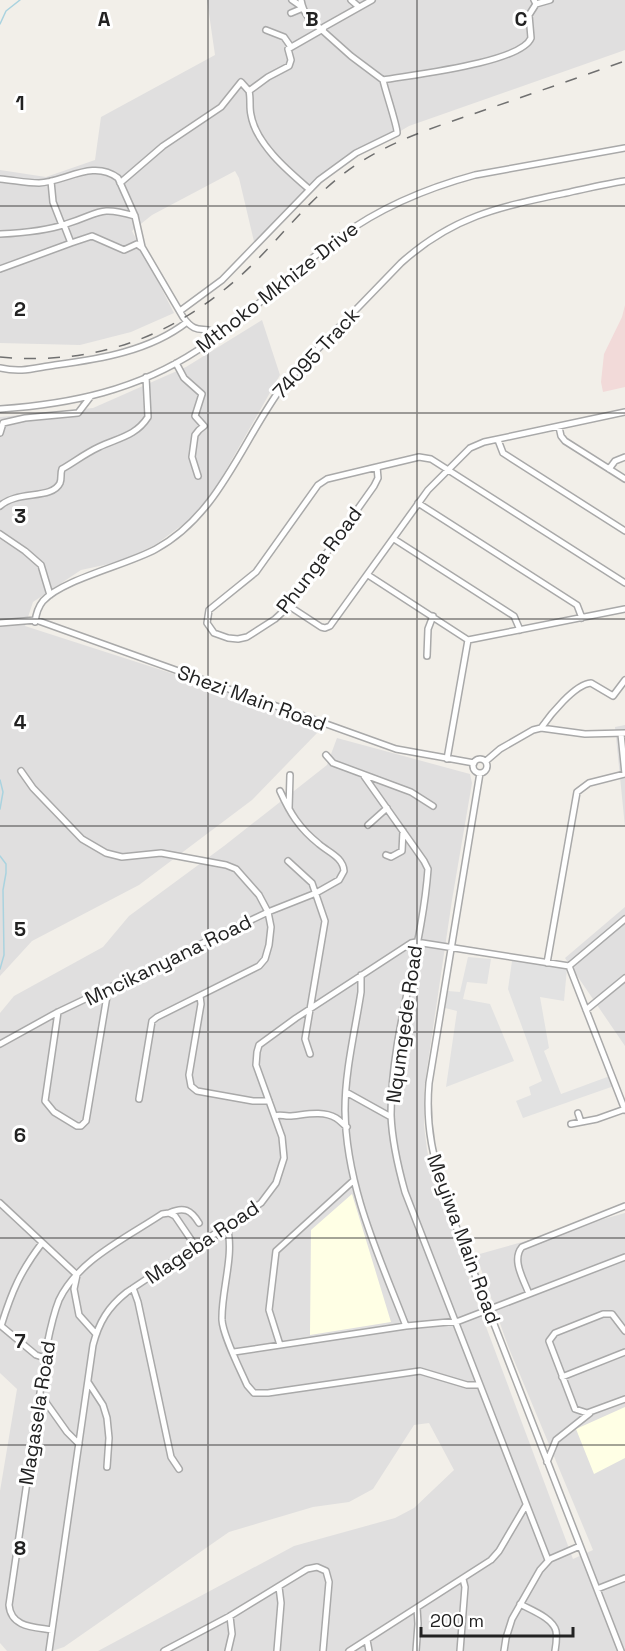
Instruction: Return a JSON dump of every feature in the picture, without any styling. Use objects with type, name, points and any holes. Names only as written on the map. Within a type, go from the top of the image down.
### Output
[{"type":"street","points":[[180,311],[222,280],[309,189],[356,153],[398,133],[383,80],[351,56],[323,29],[316,26],[303,8],[292,0]]},
{"type":"street","points":[[301,0],[303,8]]},
{"type":"street","points":[[351,0],[359,7]]},
{"type":"street","points":[[249,91],[268,77],[289,66],[291,60],[288,49],[372,0]]},
{"type":"street","points":[[383,80],[480,63],[524,47],[531,38],[529,15],[535,2],[550,0]]},
{"type":"street","points":[[291,13],[303,8]]},
{"type":"street","points":[[266,30],[284,38],[291,47]]},
{"type":"street","points":[[120,183],[137,167],[221,107],[241,82],[249,91],[252,120],[267,147],[278,161],[309,189]]},
{"type":"street","name":"Mthoko Mkhize Drive","points":[[0,409],[49,405],[91,396],[146,378],[176,363],[219,335],[339,237],[403,200],[432,188],[476,175],[625,148]]},
{"type":"street","points":[[0,179],[38,183],[79,172],[113,174],[120,183],[135,216],[142,247],[187,322],[195,329],[214,331],[219,335]]},
{"type":"street","points":[[51,181],[53,202],[71,243]]},
{"type":"street","name":"74095 Track","points":[[50,595],[79,580],[157,548],[198,517],[218,491],[270,403],[284,384],[419,247],[450,227],[489,210],[625,181]]},
{"type":"street","points":[[0,234],[63,225],[98,211],[118,211],[135,216]]},
{"type":"street","points":[[0,269],[92,236],[124,250],[137,244],[142,247]]},
{"type":"street","points":[[0,368],[24,372],[110,356],[166,335],[187,322]]},
{"type":"street","points":[[176,363],[184,378],[202,394],[195,416],[204,426],[195,435],[192,457],[198,476]]},
{"type":"street","points":[[1,503],[19,496],[46,494],[56,489],[61,480],[60,471],[98,447],[129,436],[147,420],[149,414],[146,378]]},
{"type":"street","points":[[0,433],[1,423],[26,418],[75,414],[83,408],[91,396]]},
{"type":"street","points":[[289,606],[321,627],[327,628],[335,621],[433,484],[475,445],[625,412]]},
{"type":"street","points":[[558,427],[561,436],[566,441],[625,479]]},
{"type":"street","points":[[498,440],[503,453],[625,531]]},
{"type":"street","points":[[377,467],[427,457],[625,583]]},
{"type":"street","points":[[609,469],[615,461],[625,457]]},
{"type":"street","name":"Phunga Road","points":[[377,467],[377,483],[289,606],[260,629],[247,637],[238,639],[214,633],[207,623],[209,610],[256,572],[318,485],[327,479],[377,467]]},
{"type":"street","points":[[418,503],[574,602],[579,607],[582,618]]},
{"type":"street","points":[[0,534],[41,565],[50,595],[40,606],[35,622]]},
{"type":"street","points":[[394,539],[514,616],[520,630]]},
{"type":"street","points":[[368,575],[468,640],[625,609]]},
{"type":"street","points":[[427,656],[428,628],[433,616]]},
{"type":"street","name":"Shezi Main Road","points":[[0,623],[35,622],[36,620],[396,749],[474,763],[479,759],[486,761]]},
{"type":"street","points":[[447,759],[468,640]]},
{"type":"street","points":[[548,963],[577,792],[588,783],[625,774],[623,733],[585,734],[541,728],[553,712],[584,684],[591,682],[613,696],[625,680]]},
{"type":"street","name":"Shezi Main Road","points":[[486,761],[527,732],[541,728]]},
{"type":"street","points":[[326,755],[333,763],[411,792],[433,806]]},
{"type":"street","name":"Shezi Main Road","points":[[480,773],[486,770],[488,765],[486,761]]},
{"type":"street","points":[[474,763],[474,770],[480,773]]},
{"type":"street","points":[[21,771],[33,788],[82,839],[97,849],[117,856],[160,853],[233,867],[255,890],[268,912],[316,893],[339,880],[344,866],[300,827],[280,790]]},
{"type":"street","name":"Meyiwa Main Road","points":[[480,773],[429,1083],[428,1119],[431,1151],[447,1203],[621,1651]]},
{"type":"street","points":[[289,810],[290,775]]},
{"type":"street","name":"Nqumgede Road","points":[[364,776],[428,869],[394,1077],[391,1117],[398,1166],[405,1192],[454,1322],[548,1560]]},
{"type":"street","points":[[368,825],[387,808]]},
{"type":"street","points":[[386,855],[391,857],[402,851],[403,831]]},
{"type":"street","points":[[288,861],[312,883],[325,921],[305,1040],[310,1054]]},
{"type":"street","name":"Mncikanyana Road","points":[[0,1044],[58,1012],[268,912],[271,933],[263,963],[157,1017],[152,1022],[139,1099]]},
{"type":"street","points":[[416,942],[569,966],[625,919]]},
{"type":"street","name":"Mageba Road","points":[[50,1651],[96,1334],[107,1311],[133,1288],[261,1203],[276,1183],[284,1158],[282,1137],[256,1065],[259,1045],[361,975],[407,945],[416,942]]},
{"type":"street","points":[[569,966],[625,1109],[597,1119],[571,1124]]},
{"type":"street","points":[[361,975],[361,992],[346,1092],[347,1127],[354,1181],[363,1212],[406,1326]]},
{"type":"street","points":[[586,1010],[625,978]]},
{"type":"street","points":[[58,1012],[45,1101],[54,1112],[77,1126],[81,1126],[86,1121],[108,990]]},
{"type":"street","points":[[200,996],[201,1004],[189,1075],[191,1086],[197,1091],[260,1102],[269,1101]]},
{"type":"street","points":[[346,1092],[391,1117]]},
{"type":"street","points":[[275,1116],[301,1113],[320,1114],[335,1117],[347,1127]]},
{"type":"street","points":[[578,1113],[581,1122]]},
{"type":"street","points":[[280,1345],[269,1310],[276,1251],[354,1181]]},
{"type":"street","points":[[0,1203],[77,1275],[74,1290],[79,1315],[96,1334]]},
{"type":"street","points":[[529,1294],[517,1263],[516,1256],[522,1247],[625,1206]]},
{"type":"street","points":[[169,1213],[188,1210],[199,1222]]},
{"type":"street","points":[[169,1213],[175,1216],[196,1247]]},
{"type":"street","name":"Magasela Road","points":[[52,1630],[22,1624],[12,1616],[9,1609],[39,1394],[56,1307],[77,1275],[100,1255],[162,1214],[169,1213]]},
{"type":"street","points":[[227,1227],[228,1251],[222,1321],[250,1390],[258,1394],[420,1371],[430,1372],[467,1385],[479,1385]]},
{"type":"street","points":[[42,1243],[15,1284],[1,1325],[36,1355],[45,1358]]},
{"type":"street","points":[[234,1352],[406,1326],[454,1322],[625,1257]]},
{"type":"street","points":[[133,1288],[138,1302],[171,1457],[179,1469]]},
{"type":"street","points":[[625,1331],[617,1319],[608,1313],[555,1333],[549,1341],[575,1409],[582,1413],[592,1412],[625,1399]]},
{"type":"street","points":[[562,1377],[625,1352]]},
{"type":"street","points":[[88,1382],[103,1405],[107,1418],[109,1438],[106,1467]]},
{"type":"street","points":[[39,1394],[67,1432],[79,1444]]},
{"type":"street","points":[[547,1462],[556,1440],[592,1412]]},
{"type":"street","points":[[349,1651],[464,1579],[496,1556],[526,1505]]},
{"type":"street","points":[[504,1651],[508,1629],[540,1570],[548,1560],[580,1546]]},
{"type":"street","points":[[164,1651],[175,1648],[230,1617],[313,1567],[326,1571],[329,1582],[323,1651]]},
{"type":"street","points":[[597,1589],[625,1578]]},
{"type":"street","points":[[460,1651],[464,1579]]},
{"type":"street","points":[[277,1651],[281,1603],[279,1587]]},
{"type":"street","points":[[520,1604],[554,1626],[555,1651]]},
{"type":"street","points":[[416,1651],[417,1608]]},
{"type":"street","points":[[228,1651],[232,1634],[230,1617]]},
{"type":"street","points":[[367,1640],[369,1651]]},
{"type":"shaded area","points":[[207,0],[625,0],[625,50],[409,126],[351,160],[325,180],[256,250],[239,178],[235,171],[152,215],[132,231],[174,313],[131,332],[80,345],[0,343],[0,170],[46,177],[95,160],[101,117],[215,55]]},
{"type":"shaded area","points":[[625,305],[625,387],[603,392],[601,382],[604,354],[622,317]]},
{"type":"shaded area","points":[[262,320],[280,375],[214,491],[189,520],[155,545],[118,562],[81,570],[33,602],[25,626],[261,702],[318,732],[252,800],[139,885],[32,941],[0,976],[0,417],[93,408],[186,367]]},
{"type":"shaded area","points":[[625,725],[625,827],[615,727]]},
{"type":"shaded area","points":[[337,738],[470,774],[472,783],[424,1089],[427,1150],[435,1182],[461,1251],[473,1292],[573,1559],[593,1550],[508,1346],[476,1255],[625,1213],[625,1651],[98,1651],[294,1546],[395,1518],[414,1508],[454,1470],[429,1423],[414,1425],[373,1489],[349,1502],[313,1507],[229,1532],[64,1647],[52,1651],[7,1651],[0,1643],[0,1491],[17,1389],[0,1373],[0,1013],[14,996],[103,947],[129,916],[224,846],[327,765]]},
{"type":"shaded area","points":[[625,907],[625,1046],[565,958]]},
{"type":"shaded area","points":[[468,957],[491,959],[487,984],[467,982],[463,999],[490,1004],[514,1061],[446,1087],[457,1011],[445,1008],[448,991],[460,992]]},
{"type":"shaded area","points":[[512,961],[567,968],[564,1001],[540,997],[549,1048],[544,1051],[561,1094],[610,1076],[614,1086],[523,1118],[516,1101],[531,1095],[529,1087],[542,1081],[508,989]]},
{"type":"shaded area","points":[[352,1194],[391,1322],[310,1335],[311,1230]]},
{"type":"shaded area","points":[[625,1407],[625,1458],[594,1474],[576,1429]]},
{"type":"waterway","points":[[0,24],[6,11],[20,0]]},
{"type":"waterway","points":[[0,780],[3,792],[0,809]]},
{"type":"waterway","points":[[0,856],[6,864],[3,890],[4,955],[0,969]]},
{"type":"railway","points":[[0,357],[72,356],[106,350],[138,340],[169,326],[227,288],[330,185],[373,154],[433,128],[625,61]]}]
